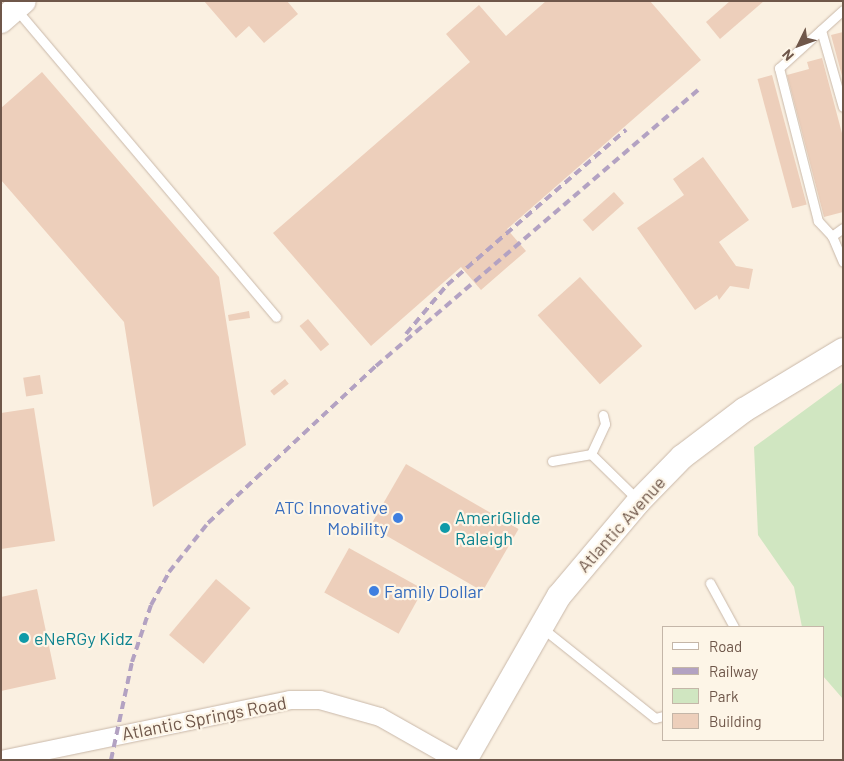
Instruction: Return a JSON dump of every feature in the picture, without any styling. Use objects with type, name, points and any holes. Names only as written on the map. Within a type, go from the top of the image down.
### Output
[{"type":"main road","name":"Atlantic Avenue","points":[[465,760],[559,596],[639,500],[682,457],[744,410],[843,350]]},
{"type":"street","name":"Atlantic Springs Road","points":[[1,760],[253,705],[320,700],[380,717],[456,760]]},
{"type":"lane","points":[[14,10],[276,318]]},
{"type":"lane","points":[[843,10],[779,68],[818,221],[832,236],[843,262]]},
{"type":"lane","points":[[821,30],[843,107]]},
{"type":"lane","points":[[832,236],[843,228]]},
{"type":"lane","points":[[591,454],[605,424],[603,415]]},
{"type":"lane","points":[[591,454],[639,500]]},
{"type":"lane","points":[[552,461],[591,454]]},
{"type":"lane","points":[[710,583],[733,626]]},
{"type":"lane","points":[[541,626],[655,718],[662,716]]},
{"type":"green space","points":[[843,382],[843,699],[824,677],[824,626],[802,626],[794,587],[758,535],[754,447]]},
{"type":"building","points":[[204,1],[287,1],[298,14],[264,43],[249,26],[236,38]]},
{"type":"building","points":[[546,1],[650,1],[701,60],[507,229],[526,251],[481,290],[461,267],[371,346],[273,233],[470,62],[446,34],[479,5],[506,36]]},
{"type":"building","points":[[730,1],[764,1],[720,39],[706,22]]},
{"type":"building","points":[[843,32],[843,76],[842,76],[831,35]]},
{"type":"building","points":[[822,58],[843,137],[843,212],[824,217],[787,75],[809,69],[807,62]]},
{"type":"building","points":[[42,72],[219,277],[246,445],[153,507],[124,322],[1,180],[1,108]]},
{"type":"building","points":[[772,75],[807,204],[792,208],[758,79]]},
{"type":"building","points":[[703,157],[749,220],[719,242],[736,266],[753,269],[749,289],[730,286],[719,300],[717,295],[695,310],[637,228],[684,195],[673,179]]},
{"type":"building","points":[[614,192],[624,203],[593,231],[583,220]]},
{"type":"building","points":[[580,277],[642,346],[600,384],[538,315]]},
{"type":"building","points":[[249,311],[250,318],[229,321],[228,315]]},
{"type":"building","points":[[308,319],[329,344],[321,351],[300,326]]},
{"type":"building","points":[[40,375],[43,394],[26,396],[23,378]]},
{"type":"building","points":[[285,379],[289,384],[274,396],[270,391]]},
{"type":"building","points":[[34,408],[55,541],[1,549],[1,413]]},
{"type":"building","name":"AmeriGlide Raleigh","points":[[406,464],[519,529],[483,591],[370,526]]},
{"type":"building","name":"Family Dollar","points":[[349,548],[423,589],[399,634],[324,593]]},
{"type":"building","points":[[216,579],[250,608],[204,664],[169,635]]},
{"type":"building","name":"eNeRGy Kidz","points":[[37,589],[56,679],[1,691],[1,597]]},
{"type":"railway","points":[[111,760],[132,662],[151,605],[169,572],[208,523],[376,366],[700,88]]},
{"type":"railway","points":[[406,334],[447,285],[626,130]]},
{"type":"place","name":"ATC Innovative Mobility","points":[[398,518]]},
{"type":"place","name":"AmeriGlide Raleigh","points":[[445,528]]},
{"type":"place","name":"Family Dollar","points":[[374,591]]},
{"type":"place","name":"eNeRGy Kidz","points":[[24,638]]}]
